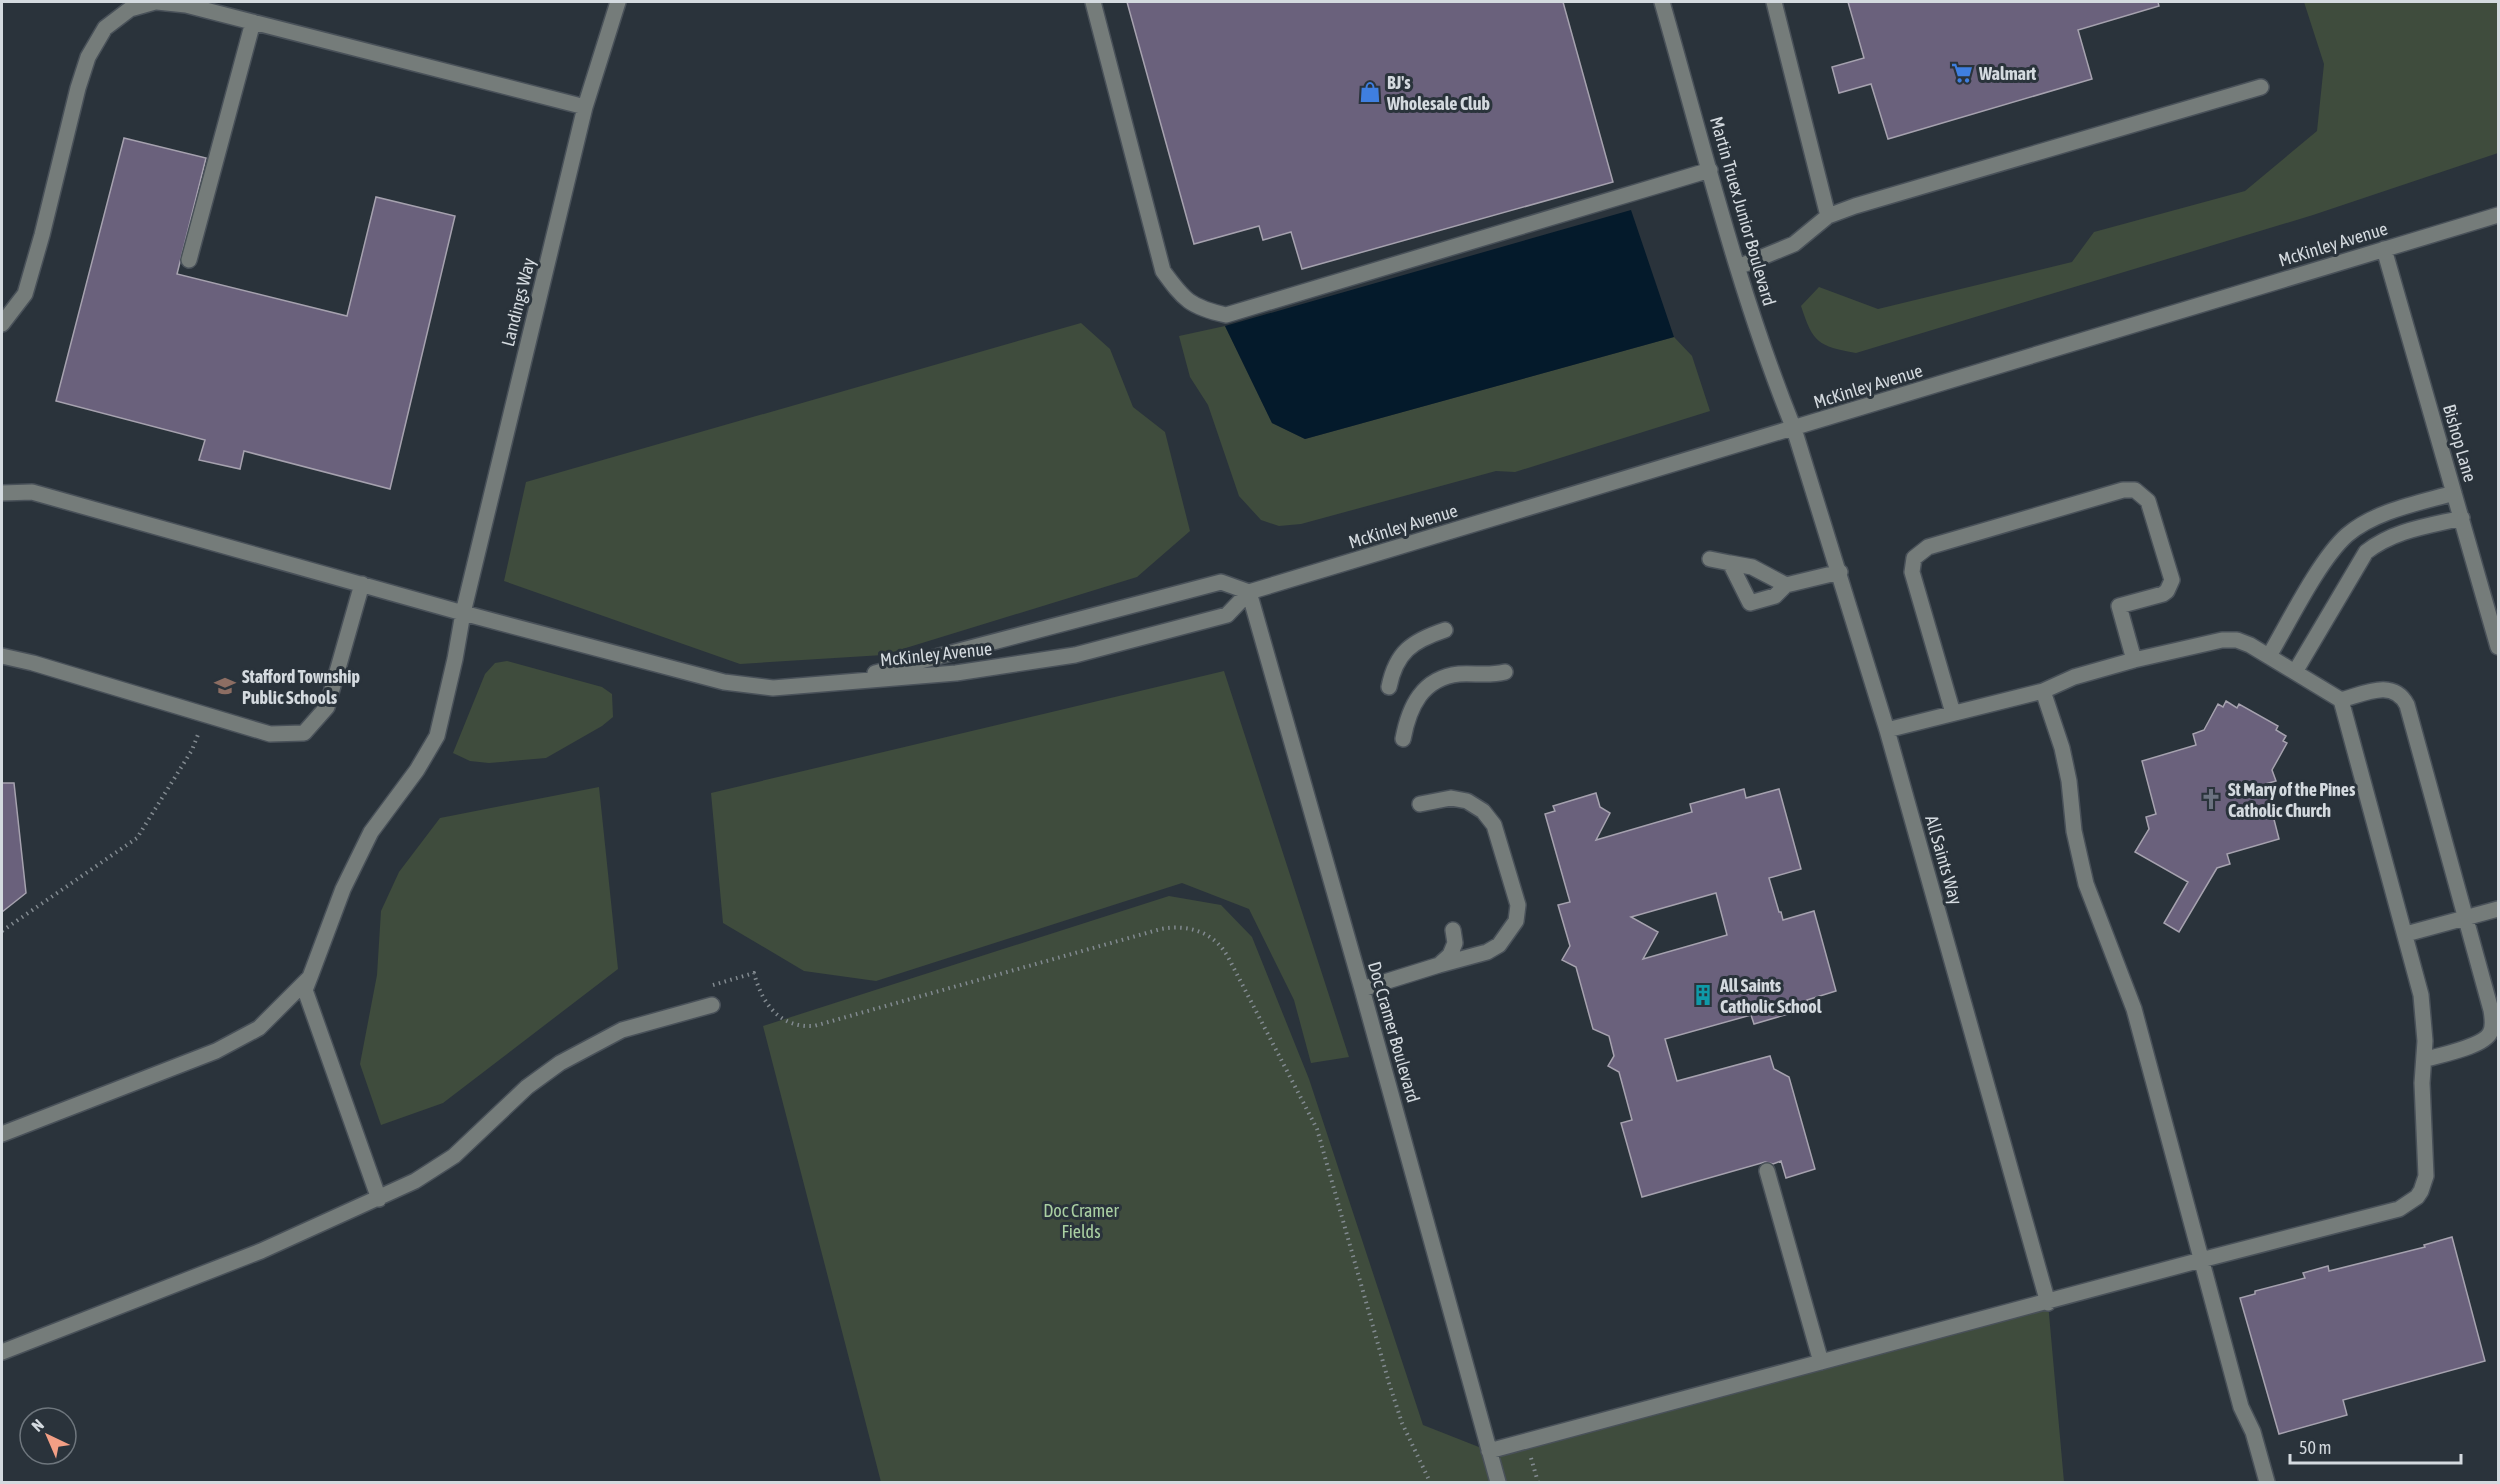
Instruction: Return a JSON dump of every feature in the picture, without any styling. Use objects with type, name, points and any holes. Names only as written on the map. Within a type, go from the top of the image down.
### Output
[{"type":"street","points":[[2,324],[25,294],[88,57],[105,28],[130,9],[156,2],[186,5],[585,107]]},
{"type":"street","name":"Landings Way","points":[[310,977],[343,889],[371,832],[417,770],[437,736],[463,613],[585,107],[618,2]]},
{"type":"street","points":[[1093,2],[1163,271],[1179,293],[1201,309],[1226,315],[1710,170]]},
{"type":"street","name":"Martin Truex Junior Boulevard","points":[[1662,2],[1738,267],[1776,385],[1794,429]]},
{"type":"street","points":[[1774,2],[1828,216]]},
{"type":"street","points":[[189,260],[253,22]]},
{"type":"street","points":[[1738,267],[1794,244],[1828,216],[1855,206],[2261,87]]},
{"type":"street","name":"McKinley Avenue","points":[[2,493],[32,492],[463,613],[724,682],[773,688],[956,673],[1075,655],[1227,615],[1249,592],[2499,215]]},
{"type":"street","name":"Bishop Lane","points":[[2384,249],[2499,647]]},
{"type":"street","name":"All Saints Way","points":[[1794,429],[1887,730],[2048,1303]]},
{"type":"street","points":[[1953,713],[1912,572],[1914,558],[1928,547],[2123,490],[2135,490],[2151,506],[2172,580],[2163,594],[2119,606],[2134,660]]},
{"type":"street","points":[[2269,656],[2330,554],[2348,535],[2367,522],[2454,493]]},
{"type":"street","points":[[2295,672],[2366,552],[2382,540],[2403,532],[2462,518]]},
{"type":"street","points":[[1710,559],[1752,567],[1786,585]]},
{"type":"street","points":[[1730,563],[1750,603],[1775,596],[1786,585],[1840,572]]},
{"type":"street","name":"McKinley Avenue","points":[[828,685],[1221,582],[1249,592]]},
{"type":"street","points":[[2,656],[33,663],[270,734],[304,733],[327,707],[362,584]]},
{"type":"street","name":"Doc Cramer Boulevard","points":[[1249,592],[1362,989],[1498,1482]]},
{"type":"street","points":[[1389,687],[1393,669],[1404,652],[1420,639],[1445,630]]},
{"type":"street","points":[[1489,1451],[2399,1209],[2417,1197],[2421,1191],[2426,1176],[2422,1083],[2425,1041],[2421,994],[2341,700],[2250,645],[2229,640],[2134,660],[2074,677],[2043,691],[1887,730]]},
{"type":"street","points":[[1402,739],[1407,714],[1418,697],[1436,681],[1456,675],[1492,676],[1505,672]]},
{"type":"street","points":[[2341,700],[2387,689],[2397,692],[2405,700],[2491,1010],[2491,1033],[2486,1039],[2477,1044],[2424,1060]]},
{"type":"street","points":[[2043,691],[2062,748],[2069,781],[2074,831],[2086,884],[2134,1009],[2241,1407],[2253,1432],[2267,1482]]},
{"type":"street","points":[[1362,989],[1487,952],[1499,945],[1516,921],[1518,905],[1494,825],[1483,811],[1467,801],[1451,798],[1420,804]]},
{"type":"street","points":[[2406,934],[2499,909]]},
{"type":"street","points":[[1439,965],[1450,955],[1455,943],[1453,930]]},
{"type":"street","points":[[2,1134],[216,1051],[259,1028],[310,977]]},
{"type":"street","points":[[310,977],[305,990],[379,1199]]},
{"type":"street","points":[[2,1352],[261,1251],[379,1199],[415,1181],[454,1156],[527,1087],[560,1063],[622,1030],[712,1005]]},
{"type":"street","points":[[1767,1171],[1821,1362]]},
{"type":"path","points":[[2,931],[138,838],[192,750],[206,715]]},
{"type":"path","points":[[707,987],[754,973],[763,998],[777,1015],[801,1026],[814,1026],[1161,929],[1185,927],[1214,939],[1228,957],[1317,1129],[1399,1413],[1413,1449],[1430,1482]]},
{"type":"path","points":[[1526,1440],[1538,1482]]},
{"type":"green space","points":[[2304,2],[2498,2],[2498,153],[2313,215],[1856,353],[1825,345],[1809,328],[1801,306],[1819,287],[1878,309],[2072,262],[2094,232],[2245,191],[2317,131],[2324,64]]},
{"type":"green space","points":[[1081,323],[1110,349],[1133,407],[1165,432],[1190,531],[1137,577],[883,655],[740,664],[504,581],[526,482]]},
{"type":"green space","points":[[1225,326],[1272,423],[1305,439],[1674,337],[1692,356],[1710,411],[1515,472],[1496,471],[1301,524],[1279,526],[1261,520],[1239,496],[1208,405],[1190,377],[1179,336]]},
{"type":"green space","points":[[507,661],[602,687],[612,694],[613,717],[602,726],[546,758],[489,763],[470,761],[453,753],[485,674],[495,663]]},
{"type":"green space","points":[[1224,671],[1349,1057],[1311,1063],[1294,1000],[1249,909],[1182,883],[876,981],[804,971],[723,923],[711,793]]},
{"type":"green space","points":[[599,787],[618,969],[443,1103],[381,1125],[360,1064],[377,975],[381,911],[399,872],[440,818]]},
{"type":"green space","name":"Doc Cramer Fields","points":[[1169,896],[1221,905],[1252,937],[1309,1079],[1423,1425],[1489,1451],[2048,1303],[2064,1482],[881,1482],[763,1026]]},
{"type":"water","points":[[1631,210],[1674,337],[1305,439],[1272,423],[1225,326]]},
{"type":"building","name":"BJ's Wholesale Club","points":[[1127,2],[1563,2],[1613,182],[1302,269],[1291,232],[1263,240],[1259,226],[1194,244]]},
{"type":"building","name":"Walmart","points":[[1848,2],[2158,2],[2159,6],[2078,30],[2092,79],[1888,139],[1871,84],[1839,93],[1832,67],[1864,58]]},
{"type":"building","points":[[124,138],[206,158],[177,274],[347,316],[376,197],[455,216],[390,489],[244,451],[240,469],[199,460],[205,440],[56,401]]},
{"type":"building","name":"St Mary of the Pines Catholic Church","points":[[2226,701],[2237,708],[2239,704],[2278,726],[2276,730],[2286,736],[2283,741],[2287,743],[2272,770],[2276,781],[2265,784],[2279,839],[2227,854],[2230,864],[2217,868],[2179,932],[2164,923],[2188,882],[2135,852],[2149,829],[2146,817],[2156,814],[2142,761],[2196,745],[2193,734],[2204,730],[2218,704],[2223,707]]},
{"type":"building","points":[[2,783],[14,783],[26,893],[2,912]]},
{"type":"building","name":"All Saints Catholic School","points":[[1744,789],[1746,798],[1779,789],[1801,869],[1769,878],[1783,920],[1814,911],[1836,991],[1807,1000],[1809,1008],[1754,1024],[1751,1015],[1665,1039],[1677,1081],[1770,1056],[1774,1069],[1789,1077],[1815,1169],[1786,1178],[1781,1161],[1773,1164],[1765,1162],[1642,1197],[1621,1123],[1632,1120],[1619,1072],[1608,1066],[1614,1056],[1609,1036],[1593,1029],[1576,967],[1562,960],[1570,946],[1558,905],[1570,902],[1545,814],[1555,811],[1553,806],[1596,793],[1600,807],[1610,813],[1596,840],[1692,812],[1690,804]],"holes":[[[1716,893],[1727,935],[1643,959],[1658,932],[1631,917]]]},
{"type":"building","points":[[2452,1237],[2485,1361],[2343,1400],[2347,1415],[2279,1434],[2240,1298],[2255,1294],[2255,1291],[2305,1278],[2303,1273],[2328,1266],[2329,1271],[2425,1247],[2424,1245]]},
{"type":"place","name":"Walmart","points":[[1962,73]]},
{"type":"place","name":"BJ's Wholesale Club","points":[[1370,92]]},
{"type":"place","name":"Stafford Township Public Schools","points":[[225,686]]},
{"type":"place","name":"St Mary of the Pines Catholic Church","points":[[2211,799]]},
{"type":"place","name":"All Saints Catholic School","points":[[1703,995]]}]
